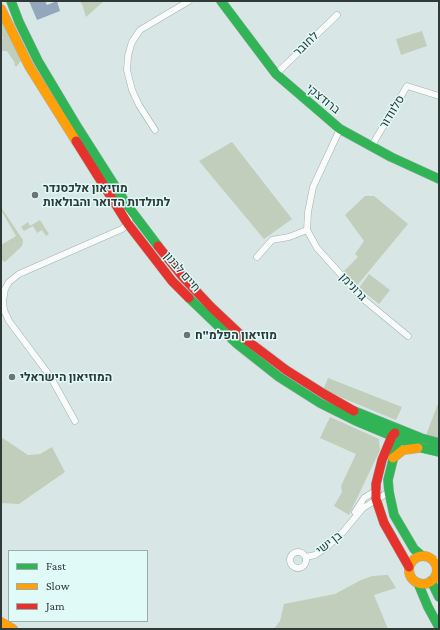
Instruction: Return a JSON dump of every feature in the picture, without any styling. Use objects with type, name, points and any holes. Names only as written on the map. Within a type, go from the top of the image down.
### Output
[{"type":"main road","name":"חיים לבנון","points":[[11,1],[19,22],[38,61],[127,205],[182,276],[212,307],[243,337],[286,370],[324,394],[359,413],[439,443]]},
{"type":"main road","name":"ברודצקי","points":[[221,1],[276,74],[340,129],[391,157],[439,179]]},
{"type":"main road","name":"חיים לבנון","points":[[1,9],[29,66],[128,224],[172,281],[203,313],[236,343],[279,377],[320,403],[395,438],[422,448],[439,452]]},
{"type":"main road","points":[[399,429],[378,477],[376,495],[384,523],[409,567],[411,577],[418,583],[428,608],[439,627]]},
{"type":"main road","points":[[378,430],[384,441],[388,456],[388,492],[394,515],[414,549],[430,558],[436,565],[439,597]]},
{"type":"main road","points":[[388,456],[403,450],[422,448]]},
{"type":"main road","points":[[409,567],[414,560],[430,558]]},
{"type":"main road","points":[[418,583],[427,584],[436,575]]},
{"type":"main road","points":[[1,622],[13,629]]},
{"type":"street","points":[[155,130],[139,105],[132,90],[127,70],[128,56],[132,42],[140,30],[189,1]]},
{"type":"street","name":"לחובר","points":[[276,74],[337,15]]},
{"type":"street","name":"סלוודור","points":[[371,146],[407,86],[439,96]]},
{"type":"street","points":[[257,257],[272,240],[289,237],[307,230],[308,212],[313,187],[340,129]]},
{"type":"street","points":[[75,421],[50,376],[9,320],[4,310],[3,301],[5,289],[12,279],[20,274],[111,234],[128,224],[129,217],[127,205]]},
{"type":"street","name":"גרונימן","points":[[307,230],[317,248],[362,298],[408,336]]},
{"type":"street","points":[[376,495],[388,492]]},
{"type":"street","name":"בן ישי","points":[[306,558],[315,555],[328,546],[343,532],[364,498],[376,495]]},
{"type":"green space","points":[[79,1],[104,1],[86,17],[82,4]]},
{"type":"green space","points":[[1,18],[21,61],[16,67],[7,51],[1,51],[1,40],[3,38],[1,34]]},
{"type":"green space","points":[[422,31],[427,46],[401,55],[396,39]]},
{"type":"green space","points":[[232,142],[292,219],[264,239],[199,161]]},
{"type":"green space","points":[[365,196],[374,196],[408,224],[355,288],[342,273],[358,257],[355,254],[364,241],[345,215]]},
{"type":"green space","points":[[1,207],[23,240],[22,246],[5,262],[1,260],[1,245],[16,236],[1,210]]},
{"type":"green space","points":[[40,220],[49,234],[46,236],[42,230],[37,233],[33,226],[24,231],[21,227],[28,222],[30,226]]},
{"type":"green space","points":[[369,274],[390,290],[379,304],[359,288]]},
{"type":"green space","points":[[328,378],[402,407],[396,420],[323,390]]},
{"type":"green space","points":[[439,401],[439,439],[426,435]]},
{"type":"green space","points":[[330,417],[379,439],[380,450],[349,515],[334,506],[342,492],[341,486],[356,454],[320,438]]},
{"type":"green space","points":[[1,437],[28,455],[40,454],[52,447],[65,472],[19,504],[1,503]]},
{"type":"green space","points":[[388,575],[396,588],[374,595],[388,629],[274,629],[280,621],[284,604],[335,594],[361,580],[372,576]]},
{"type":"water","points":[[29,1],[45,1],[47,5],[57,1],[60,11],[37,20]]},
{"type":"traffic: fast","points":[[11,1],[19,22],[38,61],[78,128],[127,205],[158,246]]},
{"type":"traffic: fast","points":[[221,1],[276,74],[340,129],[391,157],[439,179]]},
{"type":"traffic: fast","points":[[189,298],[236,343],[279,377],[320,403],[356,421],[399,439],[422,448],[439,452]]},
{"type":"traffic: fast","points":[[354,411],[421,438],[439,443]]},
{"type":"traffic: fast","points":[[399,435],[388,480],[389,492],[394,515],[414,549],[422,556]]},
{"type":"traffic: fast","points":[[431,581],[439,597]]},
{"type":"traffic: fast","points":[[418,583],[428,607],[439,627]]},
{"type":"traffic: slow","points":[[1,9],[29,66],[76,141]]},
{"type":"traffic: slow","points":[[393,458],[403,450],[418,448]]},
{"type":"traffic: slow","points":[[423,556],[433,560],[437,570],[433,580],[423,584],[413,580],[409,570],[413,560],[423,556]]},
{"type":"traffic: slow","points":[[1,622],[13,629]]},
{"type":"traffic: jam","points":[[76,141],[128,224],[172,281],[189,298]]},
{"type":"traffic: jam","points":[[158,246],[182,276],[211,307],[245,339],[286,370],[354,411]]},
{"type":"traffic: jam","points":[[395,433],[392,436],[382,460],[376,484],[376,499],[384,523],[409,567]]},
{"type":"place","name":"מוזיאון אלכסנדר לתולדות הדואר והבולאות","points":[[35,195]]},
{"type":"place","name":"מוזיאון הפלמ\"ח","points":[[187,335]]},
{"type":"place","name":"המוזיאון הישראלי","points":[[12,377]]}]
